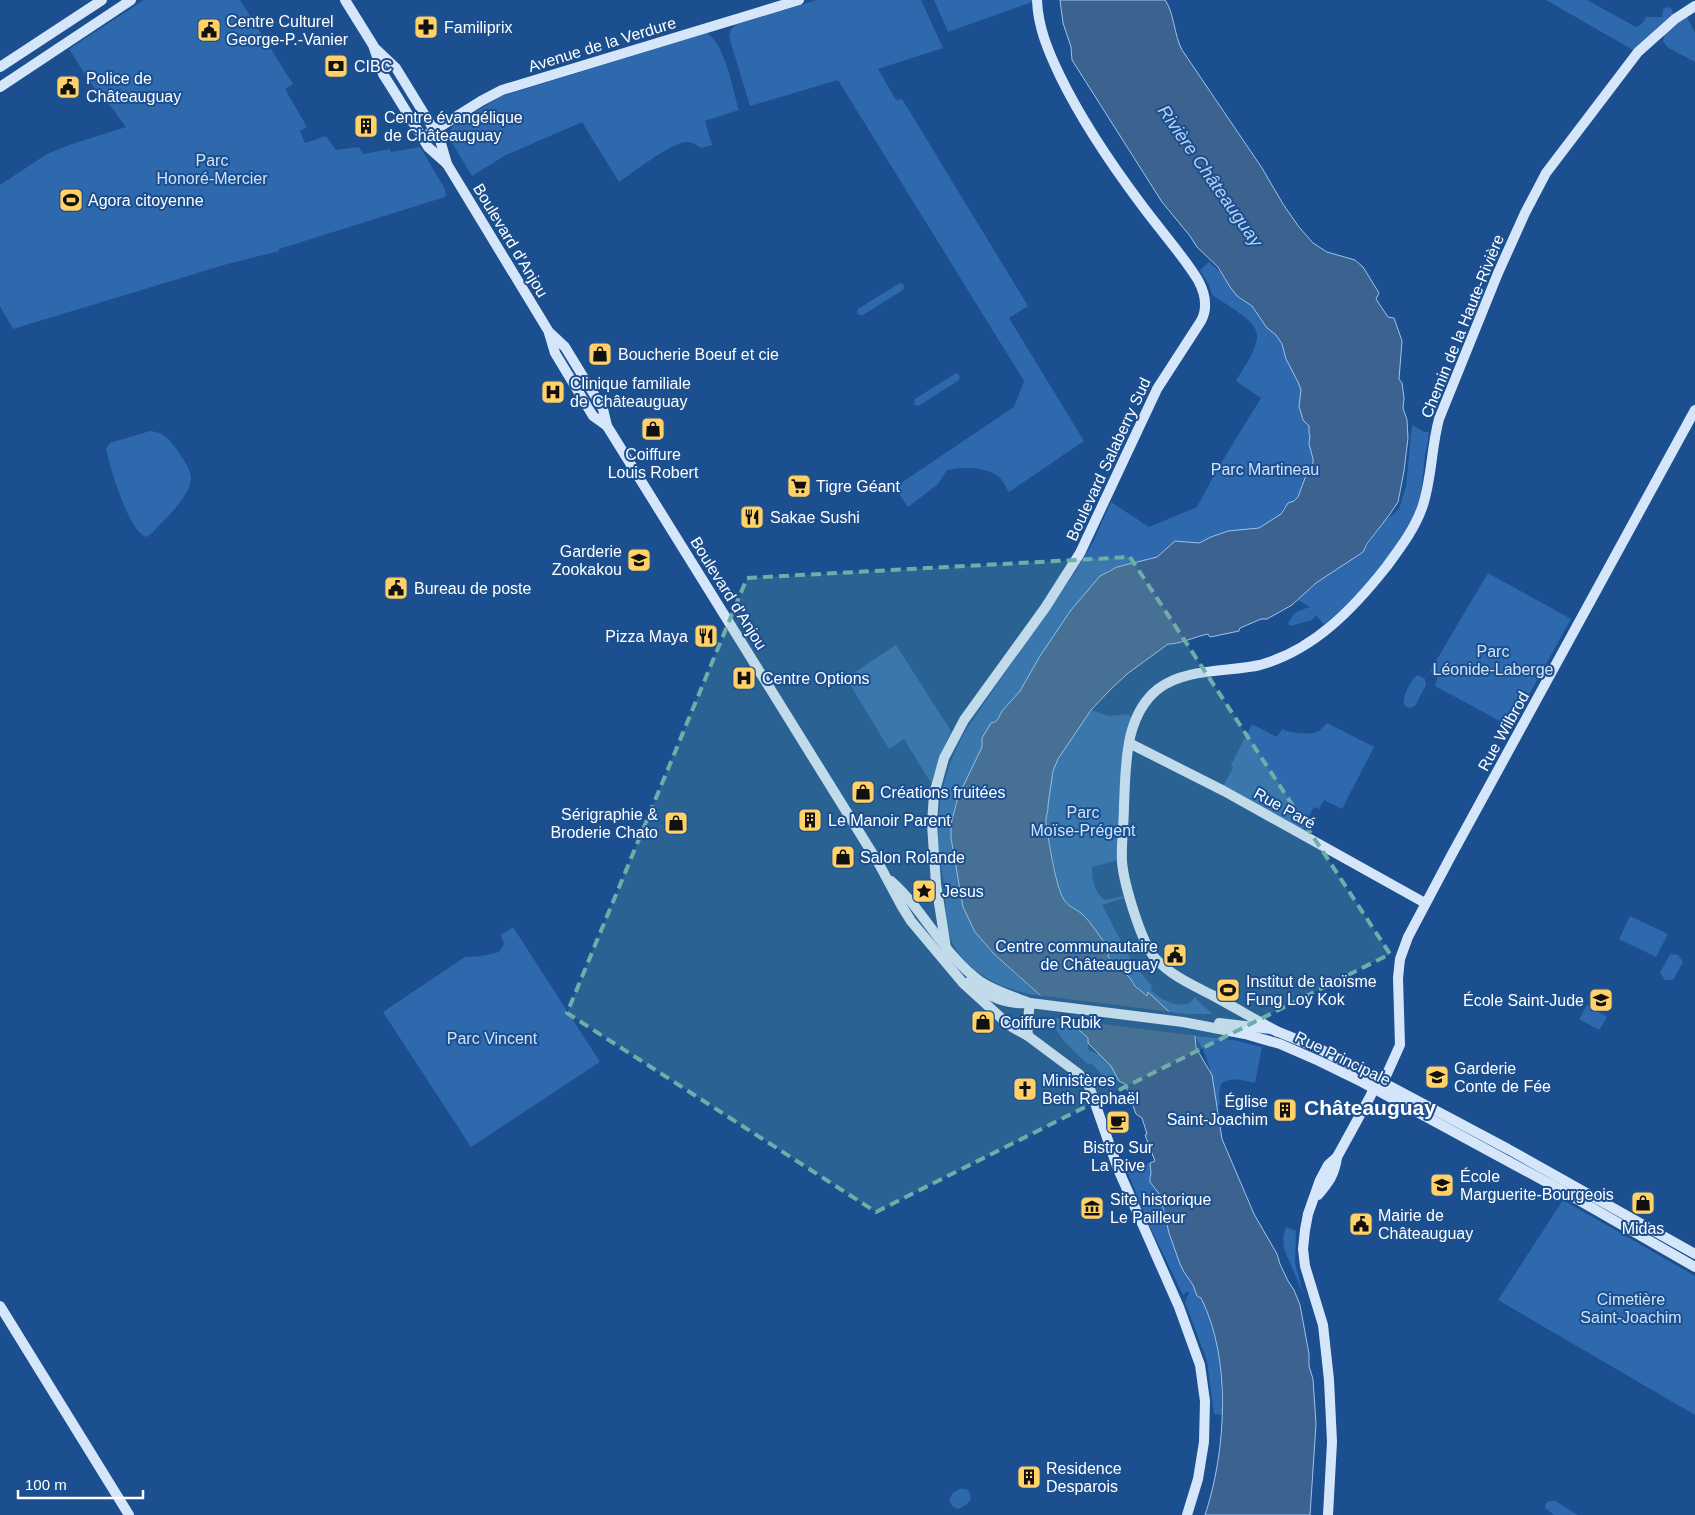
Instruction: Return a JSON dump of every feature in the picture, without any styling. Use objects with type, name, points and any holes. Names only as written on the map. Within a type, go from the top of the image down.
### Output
[{"type":"street","points":[[102,0],[0,69],[4,85],[131,0]]},
{"type":"street","name":"Boulevard d'Anjou","points":[[345,0],[373,45],[383,74],[422,138],[428,147],[447,164]]},
{"type":"street","name":"Avenue de la Verdure","points":[[422,138],[481,101],[508,88],[799,0]]},
{"type":"street","name":"Boulevard Salaberry Sud","points":[[946,948],[935,872],[932,819],[933,802],[939,774],[948,748],[964,720],[1045,608],[1080,553],[1157,389],[1201,321],[1204,312],[1204,296],[1198,280],[1118,173],[1073,100],[1044,37],[1038,17],[1037,0]]},
{"type":"street","name":"Chemin de la Haute-Rivière","points":[[1127,884],[1122,857],[1126,772],[1133,728],[1148,698],[1158,688],[1175,679],[1273,662],[1294,652],[1314,639],[1339,620],[1362,597],[1408,536],[1420,514],[1425,498],[1439,419],[1495,280],[1536,190],[1559,155],[1638,52],[1675,19],[1695,6]]},
{"type":"street","points":[[85,12],[94,25]]},
{"type":"street","name":"Boulevard d'Anjou","points":[[373,45],[396,68],[440,140],[447,164],[549,332],[565,347],[603,409],[607,426],[888,878],[901,906],[918,929]]},
{"type":"street","points":[[25,51],[34,65]]},
{"type":"street","name":"Rue Wilbrod","points":[[1328,1515],[1332,1442],[1329,1380],[1323,1325],[1305,1266],[1304,1249],[1307,1219],[1315,1198],[1336,1170],[1337,1157],[1377,1083],[1392,1048],[1400,1022],[1398,984],[1400,959],[1408,937],[1695,410]]},
{"type":"street","name":"Rue Paré","points":[[1130,743],[1224,791],[1425,903]]},
{"type":"street","name":"Boulevard d'Anjou","points":[[888,878],[910,899],[926,922]]},
{"type":"street","name":"Rue Principale","points":[[1127,884],[1144,939],[1150,950],[1161,964],[1186,982],[1278,1032],[1318,1048],[1695,1267]]},
{"type":"street","points":[[939,906],[918,929],[963,983],[992,1011],[1013,1029],[1028,1036],[1079,1074],[1089,1086],[1118,1169],[1179,1307],[1199,1359],[1205,1401],[1204,1442],[1198,1479],[1187,1515]]},
{"type":"street","points":[[926,922],[946,948],[968,971],[998,991],[1030,1003],[1183,1022]]},
{"type":"street","points":[[954,971],[994,997],[1014,1004],[1030,1003]]},
{"type":"street","points":[[1028,1036],[1027,1023],[1030,1003]]},
{"type":"street","name":"Rue Principale","points":[[1183,1022],[1245,1025],[1278,1032]]},
{"type":"street","name":"Rue Principale","points":[[1183,1022],[1240,1033],[1273,1042],[1377,1083],[1508,1148],[1695,1254]]},
{"type":"street","points":[[0,1306],[130,1515]]},
{"type":"highlighted area","points":[[1130,557],[1390,954],[876,1212],[567,1013],[747,578]]},
{"type":"green space","name":"Parc Honoré-Mercier","points":[[144,0],[240,0],[293,84],[285,89],[307,127],[300,131],[305,143],[326,136],[336,150],[359,147],[363,154],[390,149],[391,152],[420,147],[445,189],[445,197],[279,249],[279,251],[224,265],[13,329],[0,306],[0,185],[47,154],[126,127],[106,100],[103,102],[69,49]]},
{"type":"green space","points":[[817,0],[921,0],[943,48],[878,69],[896,100],[902,99],[1028,306],[1009,318],[1084,441],[1009,492],[995,474],[982,469],[967,468],[947,470],[938,484],[908,507],[899,494],[892,489],[1014,407],[1024,381],[838,80],[750,106],[729,37],[731,29],[737,24]]},
{"type":"green space","points":[[934,0],[1032,0],[1032,2],[948,32]]},
{"type":"green space","points":[[1546,0],[1587,0],[1636,27],[1642,24],[1646,17],[1662,17],[1663,9],[1667,7],[1672,9],[1673,14],[1633,50]]},
{"type":"green space","points":[[1687,17],[1695,33],[1695,62],[1667,47],[1663,41],[1665,33]]},
{"type":"green space","points":[[707,33],[714,39],[724,57],[739,110],[705,121],[712,145],[701,148],[687,142],[680,143],[652,159],[619,182],[582,122],[506,155],[472,176],[449,138],[448,134],[454,124],[502,96]]},
{"type":"green space","name":"Parc Martineau","points":[[1209,262],[1220,272],[1237,296],[1252,306],[1267,328],[1276,335],[1282,344],[1286,359],[1301,390],[1299,406],[1303,420],[1309,426],[1309,444],[1313,463],[1308,470],[1298,497],[1283,508],[1281,514],[1259,528],[1228,531],[1199,543],[1182,541],[1170,545],[1157,557],[1108,570],[1071,610],[1040,656],[1020,691],[982,738],[982,747],[954,808],[951,839],[962,900],[972,926],[985,945],[1040,996],[1028,994],[1003,986],[981,974],[962,957],[951,939],[948,931],[944,882],[939,856],[938,822],[942,790],[952,759],[967,728],[1076,571],[1092,544],[1111,502],[1149,527],[1197,507],[1218,468],[1261,398],[1236,381],[1255,347],[1256,329],[1246,318],[1212,295],[1209,285],[1200,270]]},
{"type":"green space","points":[[902,283],[904,286],[903,290],[863,315],[857,314],[858,309]]},
{"type":"green space","points":[[956,373],[960,377],[958,381],[918,406],[914,404],[915,399]]},
{"type":"green space","points":[[1412,425],[1424,432],[1429,432],[1419,501],[1404,535],[1380,569],[1325,626],[1316,615],[1312,620],[1291,626],[1288,624],[1294,615],[1310,607],[1298,600],[1316,583],[1363,552],[1384,522],[1399,509],[1406,486]]},
{"type":"green space","points":[[150,431],[159,433],[169,439],[186,463],[191,477],[187,492],[182,500],[170,515],[147,537],[140,533],[127,513],[106,449],[110,443]]},
{"type":"green space","name":"Parc Léonide-Laberge","points":[[1488,573],[1571,619],[1511,727],[1435,686],[1438,676],[1430,671]]},
{"type":"green space","points":[[896,645],[951,731],[931,783],[904,739],[889,749],[846,678]]},
{"type":"green space","points":[[1418,675],[1425,679],[1426,685],[1415,706],[1409,708],[1404,705],[1404,697],[1410,684]]},
{"type":"green space","name":"Parc Moïse-Prégent","points":[[1091,710],[1109,716],[1126,714],[1133,717],[1118,860],[1092,867],[1094,885],[1101,897],[1105,900],[1123,896],[1124,898],[1102,905],[1133,964],[1152,986],[1151,991],[1174,1004],[1190,1003],[1195,997],[1213,1014],[1168,1012],[1149,993],[1148,996],[1108,957],[1109,948],[1087,920],[1071,908],[1059,888],[1045,821],[1053,771],[1058,759]]},
{"type":"green space","points":[[1327,723],[1374,747],[1342,809],[1324,800],[1319,809],[1314,807],[1302,829],[1223,786],[1233,768],[1231,765],[1252,724],[1277,737],[1282,729],[1298,733],[1311,733],[1317,732]]},
{"type":"green space","points":[[1630,916],[1668,934],[1656,957],[1619,939]]},
{"type":"green space","name":"Parc Vincent","points":[[513,927],[600,1062],[471,1147],[383,1012],[465,957],[499,952],[504,944],[501,935]]},
{"type":"green space","points":[[1670,954],[1678,955],[1683,962],[1673,980],[1665,980],[1660,973]]},
{"type":"green space","points":[[1587,1005],[1607,1017],[1599,1030],[1579,1019]]},
{"type":"green space","points":[[1055,1018],[1069,1022],[1077,1027],[1088,1038],[1088,1050],[1097,1054],[1100,1053],[1116,1072],[1119,1081],[1102,1075],[1092,1064],[1086,1063],[1063,1040],[1053,1024]]},
{"type":"green space","points":[[1195,1036],[1234,1040],[1262,1047],[1255,1083],[1229,1080],[1221,1084],[1219,1093],[1220,1104],[1217,1107],[1207,1061]]},
{"type":"green space","points":[[1150,1163],[1153,1187],[1160,1195],[1169,1233],[1180,1264],[1193,1285],[1197,1296],[1201,1298],[1216,1340],[1220,1370],[1222,1415],[1214,1414],[1207,1361],[1185,1302],[1189,1293],[1188,1291],[1183,1295],[1151,1229],[1127,1171]]},
{"type":"green space","name":"Cimetière Saint-Joachim","points":[[1563,1200],[1695,1276],[1695,1415],[1498,1300]]},
{"type":"green space","points":[[1286,1227],[1296,1231],[1295,1263],[1303,1293],[1284,1249],[1283,1237]]},
{"type":"green space","points":[[959,1489],[968,1491],[971,1499],[966,1505],[958,1509],[952,1506],[949,1499]]},
{"type":"green space","points":[[1555,1501],[1578,1515],[1554,1515],[1545,1508],[1546,1503]]},
{"type":"water","name":"Rivière Châteauguay","points":[[1060,0],[1165,0],[1182,50],[1262,168],[1283,204],[1313,243],[1327,252],[1355,260],[1363,267],[1379,293],[1376,299],[1388,317],[1394,318],[1402,341],[1399,379],[1402,383],[1403,408],[1407,420],[1408,438],[1404,471],[1398,502],[1363,552],[1316,583],[1292,605],[1267,619],[1261,619],[1240,628],[1239,631],[1210,637],[1208,634],[1168,644],[1127,674],[1091,710],[1058,759],[1053,771],[1046,819],[1059,889],[1064,900],[1089,922],[1109,948],[1108,957],[1130,978],[1135,986],[1147,996],[1148,992],[1195,1036],[1196,1048],[1212,1075],[1222,1139],[1254,1214],[1277,1254],[1300,1305],[1309,1354],[1309,1366],[1313,1379],[1316,1424],[1310,1515],[1205,1515],[1218,1463],[1221,1435],[1221,1377],[1218,1349],[1211,1322],[1201,1298],[1197,1296],[1193,1285],[1180,1264],[1169,1233],[1160,1195],[1150,1182],[1150,1163],[1155,1161],[1145,1135],[1147,1134],[1142,1118],[1136,1114],[1125,1084],[1119,1081],[1111,1066],[1088,1043],[1088,1038],[994,954],[975,932],[963,907],[951,838],[951,824],[958,797],[982,747],[982,738],[991,723],[998,719],[1002,711],[1020,691],[1040,656],[1071,610],[1100,576],[1117,567],[1157,557],[1175,541],[1199,543],[1228,531],[1259,528],[1281,514],[1288,503],[1298,497],[1308,470],[1313,463],[1309,444],[1309,426],[1303,420],[1299,406],[1301,390],[1286,359],[1282,344],[1276,335],[1267,328],[1252,306],[1237,296],[1218,267],[1197,247],[1162,202],[1072,60],[1071,47],[1063,23]]},
{"type":"pier","points":[[1036,995],[1172,1012],[1198,1036],[1063,1019]]},
{"type":"place","name":"Familiprix","points":[[426,27]]},
{"type":"place","name":"Centre Culturel George-P.-Vanier","points":[[209,30]]},
{"type":"place","name":"CIBC","points":[[336,66]]},
{"type":"place","name":"Police de Châteauguay","points":[[68,87]]},
{"type":"place","name":"Centre évangélique de Châteauguay","points":[[366,126]]},
{"type":"place","name":"Agora citoyenne","points":[[71,200]]},
{"type":"place","name":"Boucherie Boeuf et cie","points":[[600,354]]},
{"type":"place","name":"Clinique familiale de Châteauguay","points":[[553,392]]},
{"type":"place","name":"Coiffure Louis Robert","points":[[653,429]]},
{"type":"place","name":"Tigre Géant","points":[[799,486]]},
{"type":"place","name":"Sakae Sushi","points":[[752,517]]},
{"type":"place","name":"Garderie Zookakou","points":[[639,560]]},
{"type":"place","name":"Bureau de poste","points":[[396,588]]},
{"type":"place","name":"Pizza Maya","points":[[706,636]]},
{"type":"place","name":"Centre Options","points":[[744,678]]},
{"type":"place","name":"Créations fruitées","points":[[863,792]]},
{"type":"place","name":"Le Manoir Parent","points":[[810,820]]},
{"type":"place","name":"Sérigraphie & Broderie Chato","points":[[676,823]]},
{"type":"place","name":"Salon Rolande","points":[[843,857]]},
{"type":"place","name":"Jesus","points":[[924,891]]},
{"type":"place","name":"Centre communautaire de Châteauguay","points":[[1175,955]]},
{"type":"place","name":"Institut de taoïsme Fung Loy Kok","points":[[1228,990]]},
{"type":"place","name":"École Saint-Jude","points":[[1601,1000]]},
{"type":"place","name":"Coiffure Rubik","points":[[983,1022]]},
{"type":"place","name":"Garderie Conte de Fée","points":[[1437,1077]]},
{"type":"place","name":"Ministères Beth Rephaël","points":[[1025,1089]]},
{"type":"place","name":"Église Saint-Joachim","points":[[1285,1110]]},
{"type":"place","name":"Bistro Sur La Rive","points":[[1118,1122]]},
{"type":"place","name":"École Marguerite-Bourgeois","points":[[1442,1185]]},
{"type":"place","name":"Midas","points":[[1643,1203]]},
{"type":"place","name":"Site historique Le Pailleur","points":[[1092,1208]]},
{"type":"place","name":"Mairie de Châteauguay","points":[[1361,1224]]},
{"type":"place","name":"Residence Desparois","points":[[1029,1477]]},
{"type":"district","name":"Châteauguay","points":[[1370,1108]]}]
